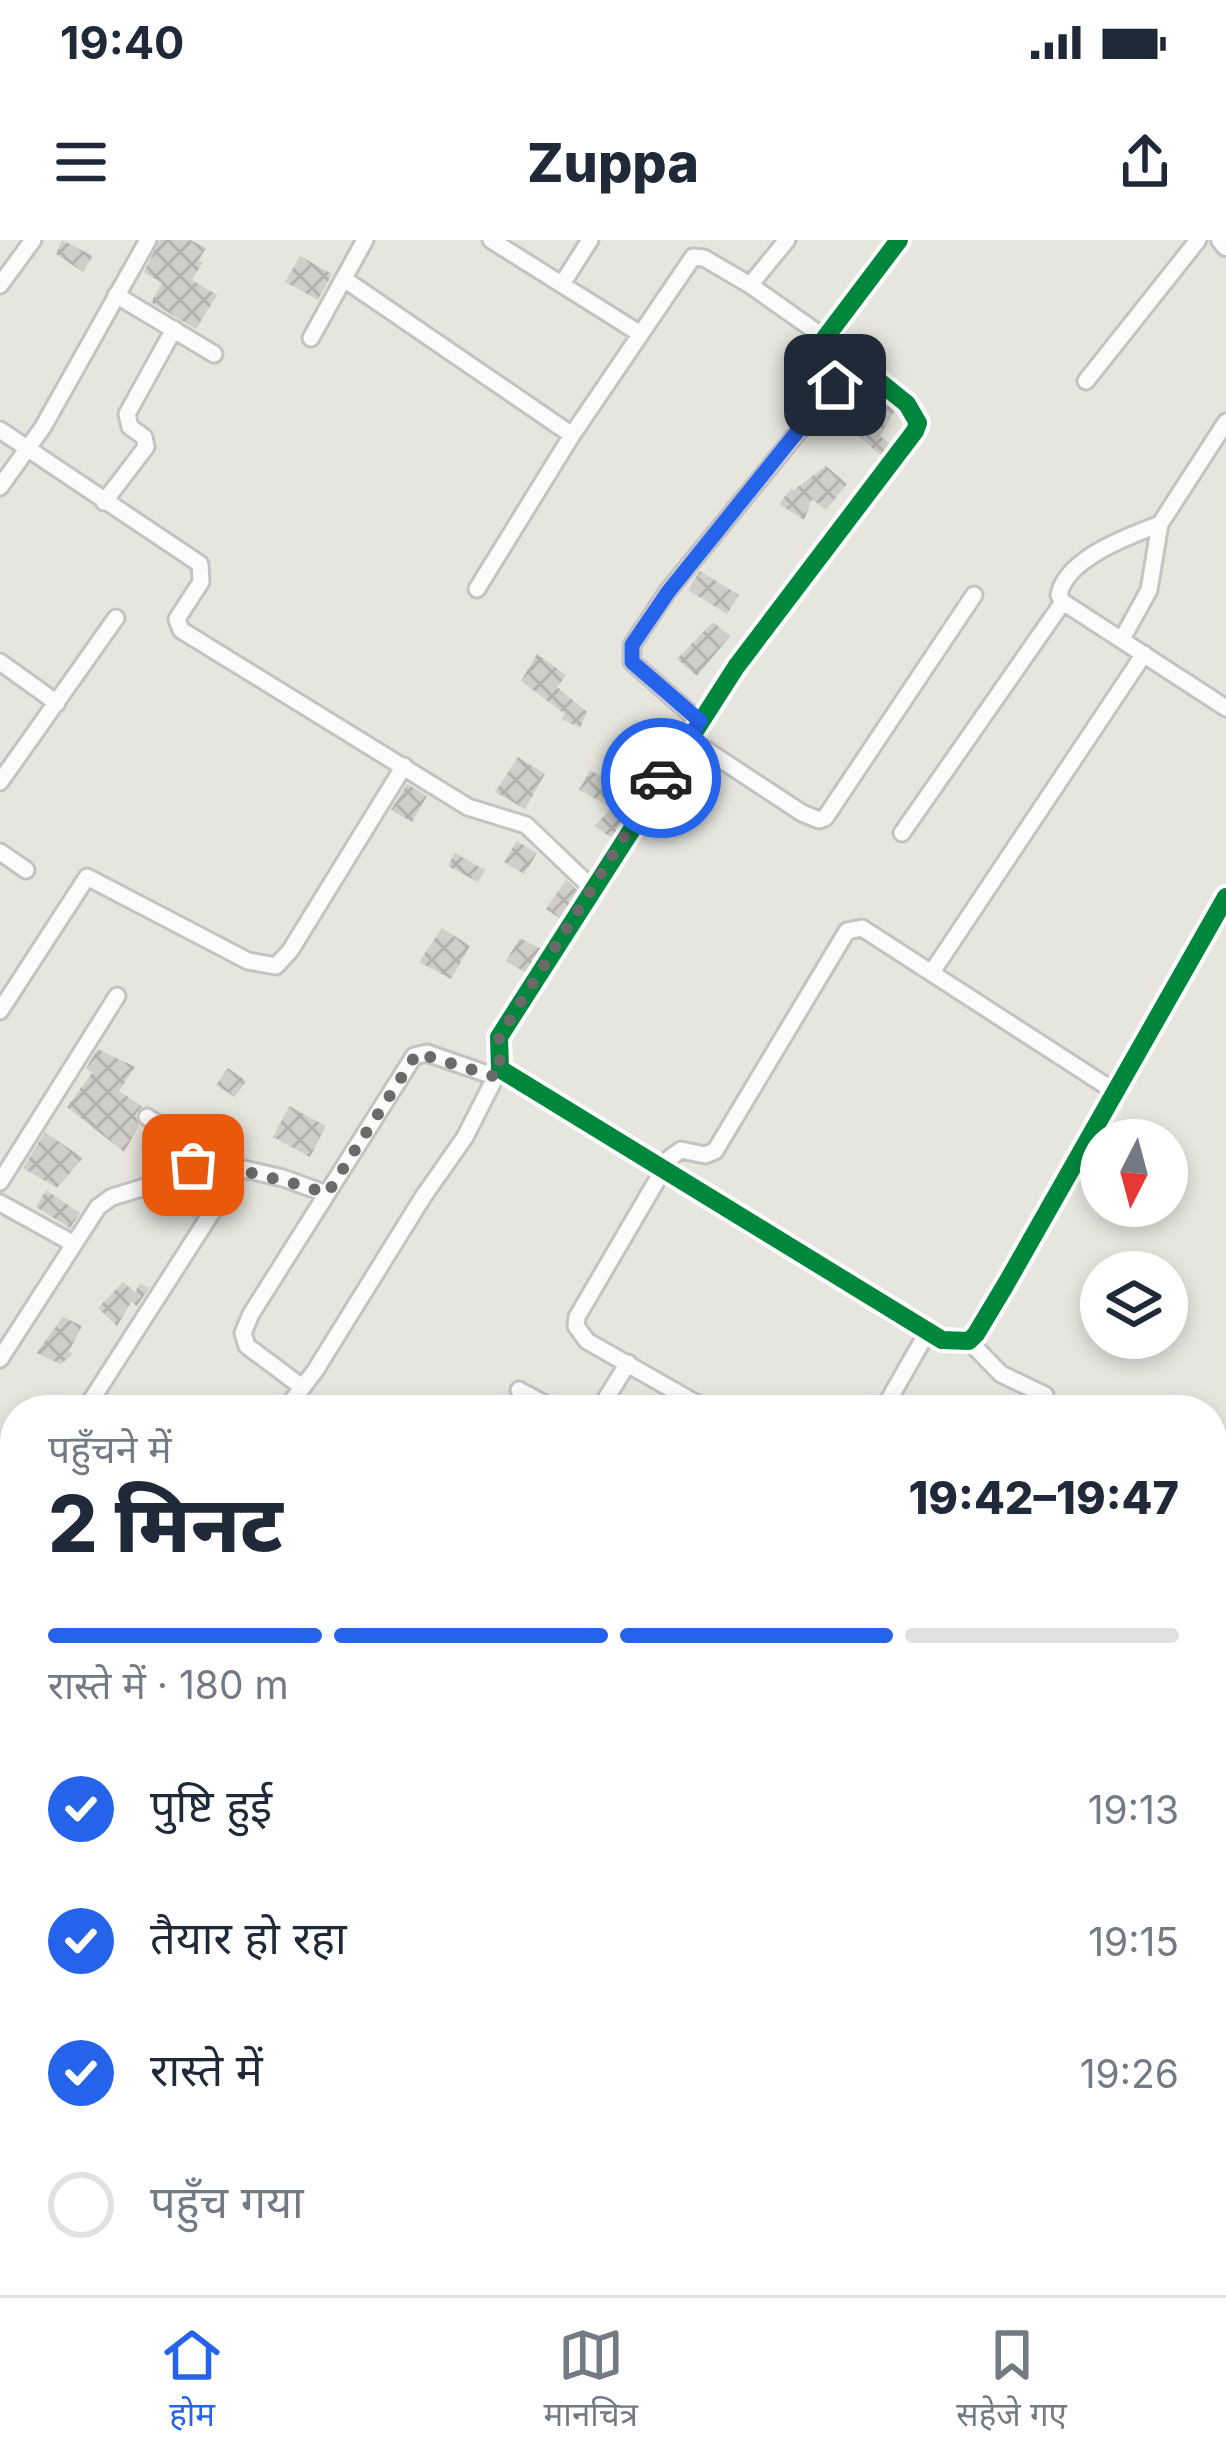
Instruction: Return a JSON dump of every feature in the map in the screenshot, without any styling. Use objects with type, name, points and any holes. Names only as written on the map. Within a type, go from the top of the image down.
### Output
[{"type":"street","points":[[0,285],[33,240]]},
{"type":"street","points":[[0,487],[148,240]]},
{"type":"street","points":[[311,338],[365,240]]},
{"type":"street","points":[[491,240],[639,333]]},
{"type":"street","points":[[562,284],[590,240]]},
{"type":"street","points":[[750,285],[787,240]]},
{"type":"street","points":[[825,338],[899,240]]},
{"type":"street","points":[[1086,381],[1198,240]]},
{"type":"street","points":[[296,1395],[465,1137],[498,1073],[499,1037],[592,888],[777,609],[918,423],[907,404],[844,352],[750,285],[704,258],[693,257],[572,435],[477,589]]},
{"type":"street","points":[[344,279],[572,435]]},
{"type":"street","points":[[116,295],[214,354]]},
{"type":"street","points":[[104,502],[146,447],[144,436],[130,427],[127,414],[174,329]]},
{"type":"street","points":[[700,721],[632,662],[632,645],[668,592],[835,385],[844,352]]},
{"type":"street","points":[[1122,639],[1149,590],[1160,524],[1226,422]]},
{"type":"street","points":[[0,430],[200,564],[201,582],[177,619],[182,630],[468,807],[526,825],[592,888]]},
{"type":"street","points":[[902,833],[1063,602],[1060,587],[1092,556],[1160,524]]},
{"type":"street","points":[[688,739],[802,814],[825,818],[974,595]]},
{"type":"street","points":[[1063,602],[1226,708]]},
{"type":"street","points":[[0,782],[116,618]]},
{"type":"street","points":[[932,971],[1144,654]]},
{"type":"street","points":[[0,662],[57,703]]},
{"type":"street","points":[[0,1011],[87,877],[248,961],[276,966],[290,951],[404,766]]},
{"type":"street","points":[[0,852],[26,870]]},
{"type":"street","points":[[969,1340],[1006,1284],[1226,897]]},
{"type":"street","points":[[680,1395],[580,1335],[577,1317],[675,1153],[716,1151],[852,928],[862,928],[932,971],[1114,1091]]},
{"type":"street","points":[[2,1175],[117,996]]},
{"type":"street","points":[[302,1387],[247,1346],[243,1333],[250,1314],[417,1053],[498,1073],[942,1340],[969,1340],[1001,1374],[1045,1395]]},
{"type":"street","points":[[148,1117],[206,1156],[327,1194]]},
{"type":"street","points":[[0,1359],[105,1201],[178,1177],[206,1156]]},
{"type":"street","points":[[95,1395],[239,1170]]},
{"type":"street","points":[[0,1203],[74,1244]]},
{"type":"street","points":[[892,1395],[928,1331]]},
{"type":"street","points":[[608,1395],[628,1363]]},
{"type":"street","points":[[519,1390],[528,1395]]},
{"type":"building","points":[[62,240],[93,256],[83,272],[56,254]]},
{"type":"building","points":[[160,240],[190,240],[206,248],[192,280],[217,295],[196,329],[151,302],[162,283],[144,272]]},
{"type":"building","points":[[300,256],[332,274],[318,300],[285,282]]},
{"type":"building","points":[[884,401],[895,410],[880,436],[890,444],[881,456],[858,435]]},
{"type":"building","points":[[826,466],[847,484],[826,510],[812,499],[804,520],[779,504],[791,489]]},
{"type":"building","points":[[700,571],[739,595],[727,614],[688,590]]},
{"type":"building","points":[[713,622],[730,636],[697,676],[677,659]]},
{"type":"building","points":[[537,654],[566,675],[557,687],[587,712],[580,728],[562,719],[565,714],[521,681]]},
{"type":"building","points":[[518,757],[545,774],[525,809],[495,792]]},
{"type":"building","points":[[590,770],[628,791],[624,798],[633,805],[612,838],[594,826],[612,808],[579,790]]},
{"type":"building","points":[[407,784],[427,796],[412,822],[391,810]]},
{"type":"building","points":[[517,841],[537,853],[524,874],[504,862]]},
{"type":"building","points":[[455,853],[485,870],[478,882],[448,866]]},
{"type":"building","points":[[566,880],[578,891],[561,919],[546,909]]},
{"type":"building","points":[[442,928],[470,946],[451,979],[419,962]]},
{"type":"building","points":[[520,938],[541,949],[526,973],[506,961]]},
{"type":"building","points":[[98,1049],[135,1067],[119,1091],[142,1106],[135,1115],[139,1126],[124,1152],[67,1107],[92,1073],[86,1068]]},
{"type":"building","points":[[228,1068],[246,1081],[235,1097],[216,1085]]},
{"type":"building","points":[[289,1106],[326,1126],[310,1157],[273,1137]]},
{"type":"building","points":[[45,1132],[83,1158],[57,1188],[23,1168]]},
{"type":"building","points":[[178,1189],[204,1203],[194,1218],[162,1200],[165,1193]]},
{"type":"building","points":[[46,1190],[80,1213],[70,1228],[36,1207]]},
{"type":"building","points":[[123,1282],[135,1292],[140,1284],[149,1288],[137,1306],[131,1302],[117,1326],[98,1308]]},
{"type":"building","points":[[63,1317],[82,1326],[69,1351],[73,1354],[61,1364],[36,1353]]},
{"type":"cycle path","points":[[899,240],[825,338],[907,404],[918,423],[915,431],[736,667],[499,1037],[500,1069],[942,1340],[969,1341],[1226,897]]},
{"type":"way so far","points":[[193,1165],[206,1156],[230,1168],[283,1178],[327,1194],[417,1053],[496,1077],[499,1037],[661,778]]},
{"type":"route","points":[[661,778],[700,721],[632,662],[632,645],[668,592],[835,385]]}]
